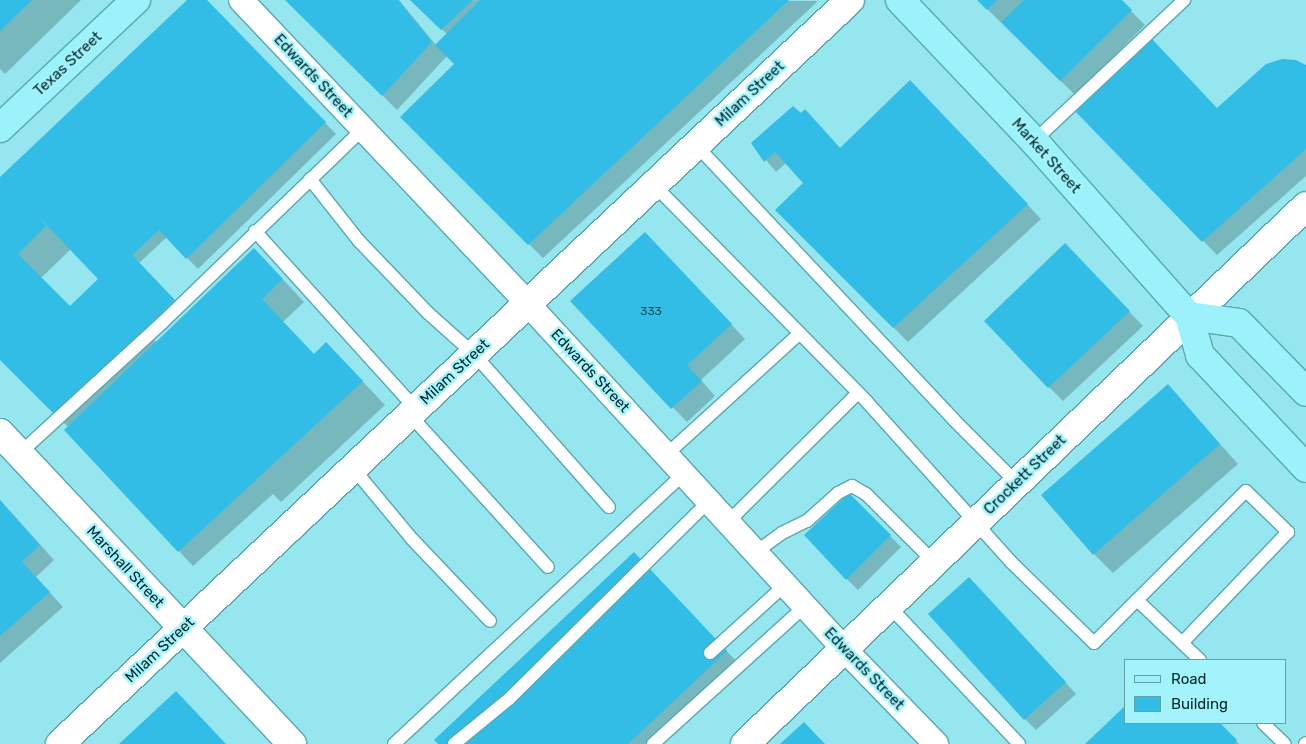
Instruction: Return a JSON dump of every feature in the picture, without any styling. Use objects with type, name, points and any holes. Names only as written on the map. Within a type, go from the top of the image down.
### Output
[{"type":"main road","name":"Texas Street","points":[[0,128],[136,0]]},
{"type":"main road","name":"Market Street","points":[[900,0],[1034,141],[1188,316],[1200,355],[1306,468]]},
{"type":"main road","points":[[1188,316],[1240,323],[1306,392]]},
{"type":"street","name":"Edwards Street","points":[[241,0],[528,304],[845,650],[936,744]]},
{"type":"street","name":"Milam Street","points":[[60,744],[850,0]]},
{"type":"street","name":"Crockett Street","points":[[745,744],[890,607],[1188,316],[1306,206]]},
{"type":"street","name":"Marshall Street","points":[[0,434],[292,744]]},
{"type":"lane","points":[[1034,141],[1184,0]]},
{"type":"lane","points":[[19,454],[163,322],[255,231],[363,129]]},
{"type":"lane","points":[[696,145],[954,420],[1017,483]]},
{"type":"lane","points":[[310,179],[359,241],[428,314],[474,354],[609,507]]},
{"type":"lane","points":[[654,185],[858,393],[1011,562],[1094,643],[1246,490],[1288,532],[1182,643]]},
{"type":"lane","points":[[255,231],[548,567]]},
{"type":"lane","points":[[666,455],[800,333]]},
{"type":"lane","points":[[728,522],[858,393]]},
{"type":"lane","points":[[353,468],[412,539],[490,621]]},
{"type":"lane","points":[[394,744],[684,474]]},
{"type":"lane","points":[[756,552],[782,533],[807,522],[838,493],[852,486],[866,494],[935,563]]},
{"type":"lane","points":[[454,744],[510,698],[708,501]]},
{"type":"lane","points":[[710,653],[785,585]]},
{"type":"lane","points":[[1137,600],[1199,659]]},
{"type":"lane","points":[[652,744],[805,606]]},
{"type":"lane","points":[[890,607],[1019,744]]},
{"type":"lane","points":[[1264,724],[1285,744]]},
{"type":"building","points":[[0,0],[32,0],[0,31]]},
{"type":"building","points":[[187,0],[207,0],[326,122],[186,259],[159,230],[132,255],[175,300],[54,414],[0,360],[0,177]],"holes":[[[37,215],[98,279],[70,306],[18,254],[46,226]]]},
{"type":"building","points":[[285,0],[398,0],[432,42],[382,96]]},
{"type":"building","points":[[410,0],[473,0],[441,30]]},
{"type":"building","points":[[480,0],[789,0],[528,245],[400,117],[454,64],[435,45]]},
{"type":"building","points":[[977,0],[997,0],[987,10]]},
{"type":"building","points":[[1024,0],[1122,0],[1132,10],[1060,81],[1001,22]]},
{"type":"building","points":[[1151,38],[1217,108],[1266,64],[1282,59],[1296,60],[1306,65],[1306,149],[1202,242],[1073,109]]},
{"type":"building","points":[[910,80],[1028,204],[893,328],[775,210],[803,183],[775,152],[764,162],[751,143],[793,106],[801,113],[805,109],[840,148]]},
{"type":"building","points":[[645,232],[732,324],[687,365],[702,381],[671,409],[570,301]]},
{"type":"building","points":[[1065,243],[1130,311],[1048,388],[984,321]]},
{"type":"building","points":[[254,248],[283,279],[262,299],[314,354],[326,342],[363,381],[178,552],[64,430]]},
{"type":"building","points":[[1168,384],[1220,444],[1093,555],[1041,495]]},
{"type":"building","points":[[849,493],[891,535],[846,580],[804,535]]},
{"type":"building","points":[[0,500],[40,545],[22,562],[50,592],[0,636]]},
{"type":"building","points":[[634,552],[727,651],[628,744],[438,744],[434,740]]},
{"type":"building","points":[[969,577],[1066,682],[1024,720],[928,614]]},
{"type":"building","points":[[176,691],[226,744],[119,744]]},
{"type":"building","points":[[1124,707],[1124,724],[1221,724],[1237,740],[1235,744],[1085,744]]},
{"type":"building","points":[[804,722],[825,744],[780,744]]}]
